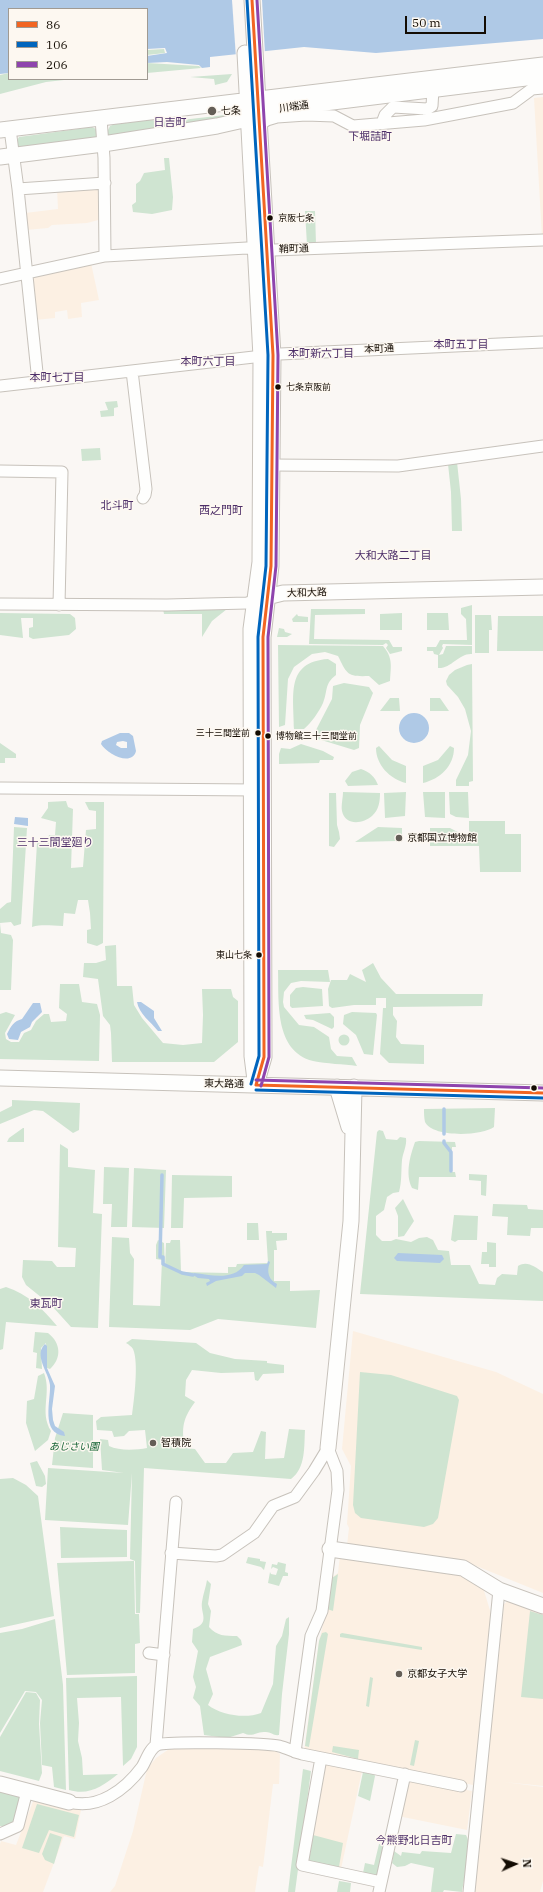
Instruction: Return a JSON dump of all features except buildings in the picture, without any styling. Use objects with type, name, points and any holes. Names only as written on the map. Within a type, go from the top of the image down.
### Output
[{"type":"street","points":[[242,0],[251,72],[254,113],[272,465],[271,566],[261,599]]},
{"type":"street","points":[[251,72],[252,0]]},
{"type":"street","name":"川端通","points":[[5,130],[101,119],[254,113],[543,65]]},
{"type":"street","name":"川端通","points":[[7,156],[103,144],[217,126],[254,113],[276,109],[543,76]]},
{"type":"street","points":[[254,113],[266,120],[306,115],[334,116],[353,126],[424,120],[513,103],[532,89],[543,88]]},
{"type":"street","points":[[382,123],[385,114],[393,107],[427,109],[432,106],[433,89]]},
{"type":"street","points":[[101,119],[103,144],[105,256]]},
{"type":"street","points":[[5,130],[7,156],[18,189],[38,382]]},
{"type":"street","points":[[18,189],[104,183]]},
{"type":"street","name":"鞘町通","points":[[0,279],[105,256],[261,249],[543,240]]},
{"type":"street","name":"本町通","points":[[0,386],[267,356],[543,342]]},
{"type":"street","points":[[256,1085],[264,1057],[257,790],[263,636],[260,562],[267,356]]},
{"type":"street","points":[[132,371],[146,489],[143,498]]},
{"type":"street","points":[[272,465],[398,466],[543,446]]},
{"type":"street","points":[[0,471],[62,472],[59,605]]},
{"type":"street","name":"大和大路","points":[[0,604],[167,605],[247,603],[283,593],[543,587]]},
{"type":"street","points":[[0,788],[257,790]]},
{"type":"street","name":"東大路通","points":[[0,1078],[543,1093]]},
{"type":"street","points":[[337,1087],[353,1141]]},
{"type":"street","points":[[171,1553],[216,1556],[222,1555],[254,1533],[273,1506],[295,1497],[314,1471],[328,1448],[351,1221],[354,1087]]},
{"type":"street","points":[[295,1752],[311,1636],[322,1611],[339,1484],[336,1465],[328,1448]]},
{"type":"street","points":[[0,1784],[77,1804],[90,1804],[113,1795],[142,1767],[156,1745],[176,1502]]},
{"type":"street","points":[[330,1549],[463,1568],[499,1590],[543,1606]]},
{"type":"street","points":[[469,1892],[499,1590]]},
{"type":"street","points":[[149,1653],[164,1655]]},
{"type":"street","points":[[156,1745],[175,1742],[278,1745],[295,1752],[321,1758],[461,1786]]},
{"type":"street","points":[[321,1758],[302,1865],[380,1887],[405,1774]]},
{"type":"street","points":[[0,1834],[18,1826],[28,1791]]},
{"type":"shaded area","points":[[543,97],[543,237],[542,237],[534,98]]},
{"type":"shaded area","points":[[103,187],[102,219],[87,223],[52,225],[48,228],[26,230],[25,213],[58,209],[57,189]]},
{"type":"shaded area","points":[[91,263],[99,300],[81,303],[82,317],[68,319],[67,310],[55,312],[55,318],[35,320],[31,276]]},
{"type":"shaded area","points":[[353,1331],[496,1372],[543,1394],[543,1593],[464,1561],[347,1545],[351,1466],[342,1449]]},
{"type":"shaded area","name":"京都女子大学","points":[[340,1555],[463,1571],[482,1584],[492,1617],[473,1785],[304,1751],[319,1641],[327,1609],[331,1578],[338,1573]]},
{"type":"shaded area","points":[[509,1600],[543,1612],[543,1786],[504,1782],[543,1787],[543,1881],[540,1892],[474,1892],[504,1604]]},
{"type":"shaded area","points":[[172,1747],[246,1748],[274,1750],[280,1754],[279,1784],[273,1784],[263,1867],[259,1866],[255,1892],[110,1892],[115,1886],[133,1831],[147,1769],[156,1758]]},
{"type":"shaded area","points":[[326,1763],[362,1771],[341,1869],[307,1862]]},
{"type":"shaded area","points":[[407,1778],[472,1791],[467,1830],[398,1816]]},
{"type":"shaded area","points":[[34,1799],[81,1810],[75,1839],[64,1836],[43,1892],[0,1892],[1,1841],[16,1845]]},
{"type":"green space","points":[[164,49],[165,53],[148,55],[148,50]]},
{"type":"green space","points":[[148,63],[199,66],[201,68],[148,73]]},
{"type":"green space","points":[[8,73],[8,80],[64,80],[46,82],[0,94],[0,75]]},
{"type":"green space","points":[[232,74],[227,82],[215,85],[214,79],[190,77]]},
{"type":"green space","points":[[225,115],[227,117],[108,137],[107,132],[110,126],[115,124],[147,120],[173,121]]},
{"type":"green space","points":[[92,127],[98,130],[98,139],[21,150],[17,144],[19,137]]},
{"type":"green space","points":[[164,158],[169,158],[173,197],[172,210],[152,214],[133,212],[132,205],[136,202],[136,184],[140,181],[144,173],[165,170]]},
{"type":"green space","points":[[305,211],[315,211],[316,244],[307,245]]},
{"type":"green space","points":[[117,401],[118,407],[114,408],[114,416],[101,417],[100,411],[108,410],[105,402]]},
{"type":"green space","points":[[100,448],[101,460],[82,461],[81,449]]},
{"type":"green space","points":[[457,462],[461,499],[462,531],[452,531],[451,492],[448,464]]},
{"type":"green space","points":[[472,605],[472,645],[443,644],[443,648],[439,655],[443,654],[446,646],[472,646],[472,654],[467,654],[443,668],[438,668],[438,655],[434,654],[433,651],[427,651],[427,647],[436,647],[440,640],[467,640],[466,619],[461,614],[461,608]]},
{"type":"green space","points":[[163,609],[227,609],[212,621],[202,637],[202,614],[164,614]]},
{"type":"green space","points":[[311,609],[365,609],[365,614],[315,615],[314,639],[389,640],[393,647],[402,647],[402,651],[390,654],[386,648],[388,645],[386,643],[383,645],[309,644]]},
{"type":"green space","points":[[0,613],[70,614],[75,618],[76,629],[69,635],[33,639],[29,637],[29,628],[33,627],[33,618],[21,618],[23,638],[0,635]]},
{"type":"green space","points":[[402,613],[402,630],[380,630],[380,614]]},
{"type":"green space","points":[[427,613],[448,613],[449,630],[427,630]]},
{"type":"green space","points":[[297,614],[298,616],[308,617],[308,622],[293,622],[292,619]]},
{"type":"green space","points":[[475,615],[491,615],[492,630],[489,630],[489,653],[475,653]]},
{"type":"green space","points":[[498,616],[543,616],[543,651],[497,651]]},
{"type":"green space","points":[[279,628],[292,634],[287,637],[277,637]]},
{"type":"green space","points":[[278,645],[383,646],[390,658],[390,681],[379,685],[369,676],[356,676],[346,671],[338,656],[325,652],[312,654],[294,667],[288,679],[285,725],[279,727]]},
{"type":"green space","points":[[328,659],[336,664],[336,675],[332,678],[328,685],[325,699],[317,714],[304,729],[294,729],[293,693],[298,674],[305,667],[314,662]]},
{"type":"green space","points":[[472,664],[473,781],[469,782],[469,786],[456,786],[456,780],[468,755],[471,731],[465,709],[458,697],[447,685],[446,681],[449,675],[455,670]]},
{"type":"green space","points":[[344,683],[369,687],[373,693],[360,725],[359,748],[354,750],[318,739],[316,730],[332,699],[333,686]]},
{"type":"green space","points":[[390,698],[399,698],[400,711],[380,711]]},
{"type":"green space","points":[[430,698],[440,698],[449,711],[430,711]]},
{"type":"green space","points":[[0,743],[16,754],[16,758],[5,758],[5,763],[0,763]]},
{"type":"green space","points":[[301,744],[323,751],[334,757],[333,760],[320,760],[319,763],[279,764],[279,754],[281,748],[290,749]]},
{"type":"green space","points":[[379,746],[392,760],[406,766],[406,783],[389,775],[381,765],[378,760],[376,748]]},
{"type":"green space","points":[[450,746],[454,748],[452,760],[449,766],[440,775],[423,783],[423,766],[438,760]]},
{"type":"green space","points":[[361,769],[372,775],[378,785],[348,786],[345,781],[352,772]]},
{"type":"green space","points":[[343,792],[380,793],[378,808],[372,816],[364,821],[350,821],[344,816],[342,811]]},
{"type":"green space","points":[[406,792],[405,816],[385,818],[384,793]]},
{"type":"green space","points":[[423,792],[445,792],[445,818],[425,817]]},
{"type":"green space","points":[[449,792],[468,792],[469,818],[456,817],[450,814]]},
{"type":"green space","points":[[329,793],[336,793],[337,825],[340,839],[334,847],[329,846]]},
{"type":"green space","points":[[66,801],[68,807],[73,809],[71,868],[83,867],[86,830],[96,829],[96,811],[89,810],[85,802],[104,802],[103,943],[97,946],[87,943],[87,930],[91,929],[88,900],[78,900],[75,914],[64,913],[63,926],[43,925],[32,927],[37,843],[47,844],[49,835],[55,835],[56,822],[41,818],[48,808],[48,802]]},
{"type":"green space","points":[[469,821],[505,821],[505,834],[521,834],[521,872],[480,872],[479,846],[430,846],[430,828],[450,828],[469,838]]},
{"type":"green space","points":[[14,827],[27,828],[21,924],[14,926],[11,922],[0,923],[0,909],[7,903],[11,902]]},
{"type":"green space","points":[[378,827],[402,828],[402,835],[396,836],[396,841],[355,842]]},
{"type":"green space","points":[[0,923],[1,933],[11,935],[13,940],[11,990],[0,990]]},
{"type":"green space","points":[[116,945],[117,986],[132,986],[134,1005],[142,1018],[163,1043],[183,1045],[202,1043],[202,989],[231,989],[233,997],[238,1001],[238,1042],[214,1062],[112,1062],[110,1025],[103,1016],[98,979],[83,977],[84,963],[96,963],[106,960],[105,946]]},
{"type":"green space","points":[[373,963],[381,978],[396,994],[483,994],[482,1006],[393,1007],[393,1015],[397,1021],[396,1037],[401,1044],[424,1045],[424,1064],[389,1063],[380,1054],[383,1008],[386,1008],[386,998],[376,998],[376,1005],[354,1005],[332,1008],[329,1006],[328,989],[331,980],[347,980],[350,974],[366,982],[362,970]]},
{"type":"green space","points":[[278,970],[328,970],[330,982],[301,981],[291,983],[284,992],[284,1007],[299,1025],[314,1027],[329,1037],[331,1049],[337,1056],[352,1057],[357,1066],[313,1061],[300,1055],[291,1047],[285,1036],[281,1023],[278,996]]},
{"type":"green space","points":[[60,984],[79,984],[82,1002],[97,1004],[100,1015],[99,1061],[0,1059],[0,1014],[6,1012],[15,1015],[5,1033],[6,1039],[11,1042],[19,1042],[24,1033],[31,1030],[36,1021],[44,1014],[49,1014],[51,1022],[66,1021],[67,1014],[59,1008]]},
{"type":"green space","points":[[303,987],[322,989],[323,1006],[292,1008],[290,1006],[290,995],[296,988]]},
{"type":"green space","points":[[352,1012],[376,1013],[377,1015],[373,1055],[364,1054],[356,1035],[343,1024],[344,1015]]},
{"type":"green space","points":[[330,1013],[334,1017],[334,1027],[332,1029],[313,1020],[306,1019],[304,1015]]},
{"type":"green space","points":[[344,1034],[348,1036],[350,1040],[348,1044],[344,1046],[340,1044],[338,1040],[340,1036]]},
{"type":"green space","points":[[12,1100],[80,1103],[79,1130],[73,1133],[43,1111],[34,1110],[0,1124],[0,1112],[12,1106]]},
{"type":"green space","points":[[495,1108],[494,1127],[488,1130],[469,1134],[437,1131],[425,1122],[424,1109]]},
{"type":"green space","points":[[23,1128],[24,1142],[7,1142],[9,1138]]},
{"type":"green space","points":[[379,1130],[383,1131],[386,1139],[397,1140],[400,1137],[406,1138],[406,1141],[402,1160],[399,1192],[393,1193],[387,1197],[384,1210],[376,1216],[376,1235],[382,1241],[391,1241],[396,1239],[411,1242],[419,1238],[427,1237],[433,1240],[438,1250],[449,1251],[451,1265],[470,1265],[479,1284],[495,1285],[497,1278],[502,1274],[517,1275],[518,1266],[521,1264],[534,1266],[543,1272],[543,1301],[360,1294],[377,1132]]},
{"type":"green space","points":[[415,1142],[455,1142],[456,1147],[452,1147],[451,1172],[455,1172],[456,1177],[419,1177],[418,1190],[412,1188],[409,1177],[409,1165]]},
{"type":"green space","points":[[60,1144],[68,1149],[68,1167],[95,1170],[93,1213],[102,1214],[98,1328],[71,1327],[52,1306],[26,1285],[22,1277],[23,1260],[52,1261],[57,1267],[75,1267],[76,1248],[58,1247]]},
{"type":"green space","points":[[104,1167],[129,1168],[127,1227],[111,1227],[112,1204],[103,1204]]},
{"type":"green space","points":[[134,1168],[166,1170],[164,1228],[132,1227]]},
{"type":"green space","points":[[469,1174],[487,1175],[486,1196],[481,1195],[481,1181],[469,1180]]},
{"type":"green space","points":[[172,1175],[232,1176],[232,1197],[184,1198],[183,1228],[171,1228]]},
{"type":"green space","points":[[403,1199],[414,1221],[404,1236],[398,1237],[398,1216],[395,1208]]},
{"type":"green space","points":[[493,1204],[527,1205],[528,1209],[543,1210],[543,1228],[531,1228],[530,1236],[507,1235],[508,1217],[492,1216]]},
{"type":"green space","points":[[454,1215],[478,1216],[477,1240],[458,1240],[455,1242],[451,1240]]},
{"type":"green space","points":[[247,1223],[258,1223],[259,1240],[247,1240]]},
{"type":"green space","points":[[266,1231],[272,1231],[272,1233],[287,1233],[287,1240],[276,1241],[277,1250],[274,1250],[274,1281],[290,1281],[290,1291],[320,1290],[316,1328],[218,1319],[190,1330],[109,1327],[112,1237],[129,1238],[130,1253],[134,1259],[133,1305],[160,1306],[162,1260],[156,1259],[156,1245],[158,1240],[164,1243],[165,1268],[166,1243],[170,1243],[171,1240],[180,1240],[181,1272],[228,1273],[228,1267],[236,1267],[237,1264],[268,1263]]},
{"type":"green space","points":[[487,1242],[496,1243],[496,1267],[489,1267],[489,1264],[481,1264],[482,1252],[487,1252]]},
{"type":"green space","points":[[6,1287],[28,1298],[57,1326],[6,1322],[3,1349],[0,1350],[0,1289]]},
{"type":"green space","points":[[35,1332],[48,1333],[58,1346],[57,1360],[50,1369],[47,1368],[46,1343],[41,1348],[42,1369],[36,1368],[37,1353],[33,1352]]},
{"type":"green space","points":[[132,1339],[196,1343],[210,1353],[235,1359],[267,1361],[267,1363],[284,1365],[284,1373],[263,1374],[258,1381],[255,1380],[254,1372],[221,1373],[192,1370],[186,1380],[185,1396],[195,1402],[186,1418],[183,1435],[185,1448],[195,1449],[205,1463],[226,1463],[233,1453],[253,1452],[261,1431],[266,1432],[265,1459],[284,1458],[289,1429],[305,1430],[302,1463],[296,1474],[291,1479],[144,1468],[140,1613],[136,1613],[135,1561],[130,1559],[132,1473],[128,1525],[45,1520],[48,1468],[124,1473],[102,1470],[100,1439],[108,1440],[109,1446],[118,1449],[133,1450],[147,1448],[145,1430],[129,1431],[124,1436],[114,1437],[112,1431],[97,1430],[96,1421],[101,1417],[132,1415],[136,1381],[136,1363],[133,1349],[126,1343]]},
{"type":"green space","points":[[360,1372],[391,1375],[457,1396],[459,1400],[438,1518],[433,1524],[424,1527],[361,1518],[355,1513],[353,1505]]},
{"type":"green space","points":[[44,1373],[47,1388],[46,1417],[51,1431],[48,1440],[35,1451],[26,1423],[27,1401],[34,1399],[38,1376]]},
{"type":"green space","name":"あじさい園","points":[[63,1413],[93,1415],[93,1468],[52,1465],[55,1438]]},
{"type":"green space","points":[[37,1461],[45,1476],[46,1484],[42,1487],[36,1486],[30,1463]]},
{"type":"green space","points":[[13,1478],[26,1485],[38,1496],[54,1616],[0,1628],[0,1479]]},
{"type":"green space","points":[[60,1527],[127,1530],[127,1557],[61,1558]]},
{"type":"green space","points":[[248,1557],[260,1559],[260,1561],[266,1562],[264,1570],[261,1567],[246,1563]]},
{"type":"green space","points":[[134,1561],[135,1614],[139,1614],[140,1643],[135,1644],[135,1673],[67,1675],[57,1563]]},
{"type":"green space","points":[[278,1562],[286,1564],[285,1572],[288,1573],[288,1576],[283,1576],[279,1586],[268,1583],[270,1572],[271,1574],[276,1575],[278,1569],[273,1567],[271,1569],[272,1564],[277,1565]]},
{"type":"green space","points":[[338,1574],[333,1611],[327,1609],[332,1578]]},
{"type":"green space","points":[[207,1580],[211,1584],[208,1604],[211,1611],[209,1627],[222,1635],[237,1636],[241,1640],[242,1645],[210,1657],[206,1669],[213,1694],[208,1705],[226,1714],[248,1716],[261,1713],[273,1684],[276,1646],[282,1636],[286,1619],[289,1617],[289,1634],[279,1735],[266,1732],[259,1732],[252,1735],[243,1733],[224,1739],[204,1735],[200,1706],[193,1698],[196,1687],[193,1677],[198,1651],[192,1642],[193,1629],[202,1624],[204,1617],[202,1602]]},
{"type":"green space","points":[[530,1611],[543,1615],[543,1699],[521,1697]]},
{"type":"green space","points":[[55,1619],[63,1685],[66,1790],[54,1787],[52,1767],[42,1765],[40,1723],[42,1700],[36,1692],[25,1691],[0,1733],[0,1633],[22,1629]]},
{"type":"green space","points":[[326,1632],[328,1634],[309,1747],[305,1746],[319,1641],[322,1633]]},
{"type":"green space","points":[[342,1633],[422,1647],[422,1650],[340,1637],[340,1634]]},
{"type":"green space","points":[[137,1676],[137,1747],[131,1759],[123,1766],[121,1697],[77,1698],[79,1723],[78,1741],[82,1758],[83,1775],[118,1774],[101,1786],[89,1791],[76,1792],[69,1790],[66,1678]]},
{"type":"green space","points":[[370,1677],[373,1678],[369,1707],[366,1706]]},
{"type":"green space","points":[[26,1692],[36,1693],[40,1700],[39,1724],[42,1773],[39,1781],[0,1771],[0,1737]]},
{"type":"green space","points":[[415,1740],[419,1741],[414,1766],[410,1765]]},
{"type":"green space","points":[[333,1746],[359,1750],[358,1759],[332,1752]]},
{"type":"green space","points":[[303,1769],[311,1771],[295,1892],[288,1892]]},
{"type":"green space","points":[[363,1772],[374,1773],[375,1776],[370,1801],[358,1796]]},
{"type":"green space","points":[[0,1789],[24,1796],[11,1826],[0,1826]]},
{"type":"green space","points":[[37,1804],[79,1815],[74,1837],[49,1830],[39,1853],[22,1848]]},
{"type":"green space","points":[[50,1833],[62,1837],[54,1864],[45,1860],[42,1854]]},
{"type":"green space","points":[[456,1834],[466,1835],[469,1846],[462,1892],[444,1890],[443,1892],[431,1892],[434,1868],[411,1863],[405,1866],[397,1867],[392,1863],[394,1851],[401,1856],[402,1852],[420,1854],[422,1851],[451,1853]]},
{"type":"green space","points":[[313,1835],[343,1843],[339,1867],[309,1861]]},
{"type":"green space","points":[[379,1844],[385,1845],[378,1877],[363,1873],[365,1863],[374,1865]]},
{"type":"green space","points":[[339,1881],[351,1883],[350,1892],[337,1892]]},
{"type":"water","points":[[0,0],[543,0],[543,39],[376,53],[304,47],[210,57],[210,67],[202,68],[199,65],[167,62],[148,63],[148,56],[167,53],[165,48],[148,49],[148,8],[8,8],[8,73],[0,74]]},
{"type":"water","points":[[414,713],[424,718],[429,728],[424,738],[414,743],[404,738],[399,728],[404,718]]},
{"type":"water","points":[[120,733],[129,733],[133,736],[136,751],[134,756],[130,758],[119,757],[108,752],[101,744],[102,741]],"holes":[[[117,742],[127,742],[127,748],[121,748],[116,745]]]},
{"type":"water","points":[[15,817],[28,818],[28,826],[14,824]]},
{"type":"water","points":[[137,1002],[141,1002],[154,1011],[154,1018],[162,1031],[158,1031],[146,1018],[140,1010]]},
{"type":"water","points":[[33,1003],[40,1003],[42,1012],[32,1022],[30,1027],[21,1032],[18,1040],[9,1039],[7,1034],[11,1026],[22,1019]]},
{"type":"water","points":[[398,1253],[442,1255],[444,1259],[440,1263],[397,1261],[394,1258]]},
{"type":"water","points":[[268,1261],[270,1262],[268,1272],[270,1278],[277,1284],[276,1288],[255,1273],[245,1273],[242,1276],[216,1281],[207,1286],[206,1283],[210,1281],[209,1279],[198,1278],[193,1275],[194,1273],[214,1276],[228,1275],[239,1270],[244,1265],[267,1264]]},
{"type":"water","points":[[45,1344],[47,1346],[47,1368],[55,1386],[52,1409],[53,1420],[55,1426],[64,1432],[65,1436],[57,1434],[52,1429],[48,1415],[50,1385],[41,1359],[42,1348]]},
{"type":"pier","points":[[232,0],[262,0],[265,54],[236,58]]},
{"type":"waterway","points":[[444,1109],[444,1134]]},
{"type":"waterway","points":[[444,1141],[451,1152],[451,1171]]},
{"type":"waterway","points":[[162,1175],[160,1257],[163,1257],[163,1264],[182,1273],[193,1275]]},
{"type":"transit line","name":"106","points":[[247,0],[268,355],[266,566],[258,637],[259,1056],[251,1084]]},
{"type":"transit line","name":"86","points":[[252,0],[273,355],[271,566],[263,637],[264,1057],[256,1085]]},
{"type":"transit line","name":"206","points":[[257,0],[278,355],[276,566],[268,637],[269,1057],[261,1086]]},
{"type":"transit line","name":"206","points":[[256,1080],[543,1088]]},
{"type":"transit line","name":"86","points":[[256,1085],[543,1093]]},
{"type":"transit line","name":"106","points":[[256,1090],[543,1098]]},
{"type":"place","name":"七条","points":[[212,111]]},
{"type":"place","name":"京阪七条","points":[[270,218]]},
{"type":"place","name":"七条京阪前","points":[[278,387]]},
{"type":"place","name":"三十三間堂前","points":[[258,733]]},
{"type":"place","name":"博物館三十三間堂前","points":[[268,736]]},
{"type":"place","name":"京都国立博物館","points":[[399,838]]},
{"type":"place","name":"東山七条","points":[[259,955]]},
{"type":"place","name":"智積院","points":[[153,1443]]},
{"type":"place","name":"京都女子大学","points":[[399,1674]]},
{"type":"district","name":"日吉町","points":[[170,123]]},
{"type":"district","name":"下堀詰町","points":[[370,137]]},
{"type":"district","name":"本町五丁目","points":[[461,345]]},
{"type":"district","name":"本町新六丁目","points":[[321,354]]},
{"type":"district","name":"本町六丁目","points":[[208,362]]},
{"type":"district","name":"本町七丁目","points":[[57,378]]},
{"type":"district","name":"北斗町","points":[[117,506]]},
{"type":"district","name":"西之門町","points":[[221,511]]},
{"type":"district","name":"大和大路二丁目","points":[[393,556]]},
{"type":"district","name":"三十三間堂廻り","points":[[55,843]]},
{"type":"district","name":"東瓦町","points":[[46,1304]]},
{"type":"district","name":"今熊野北日吉町","points":[[414,1841]]}]
